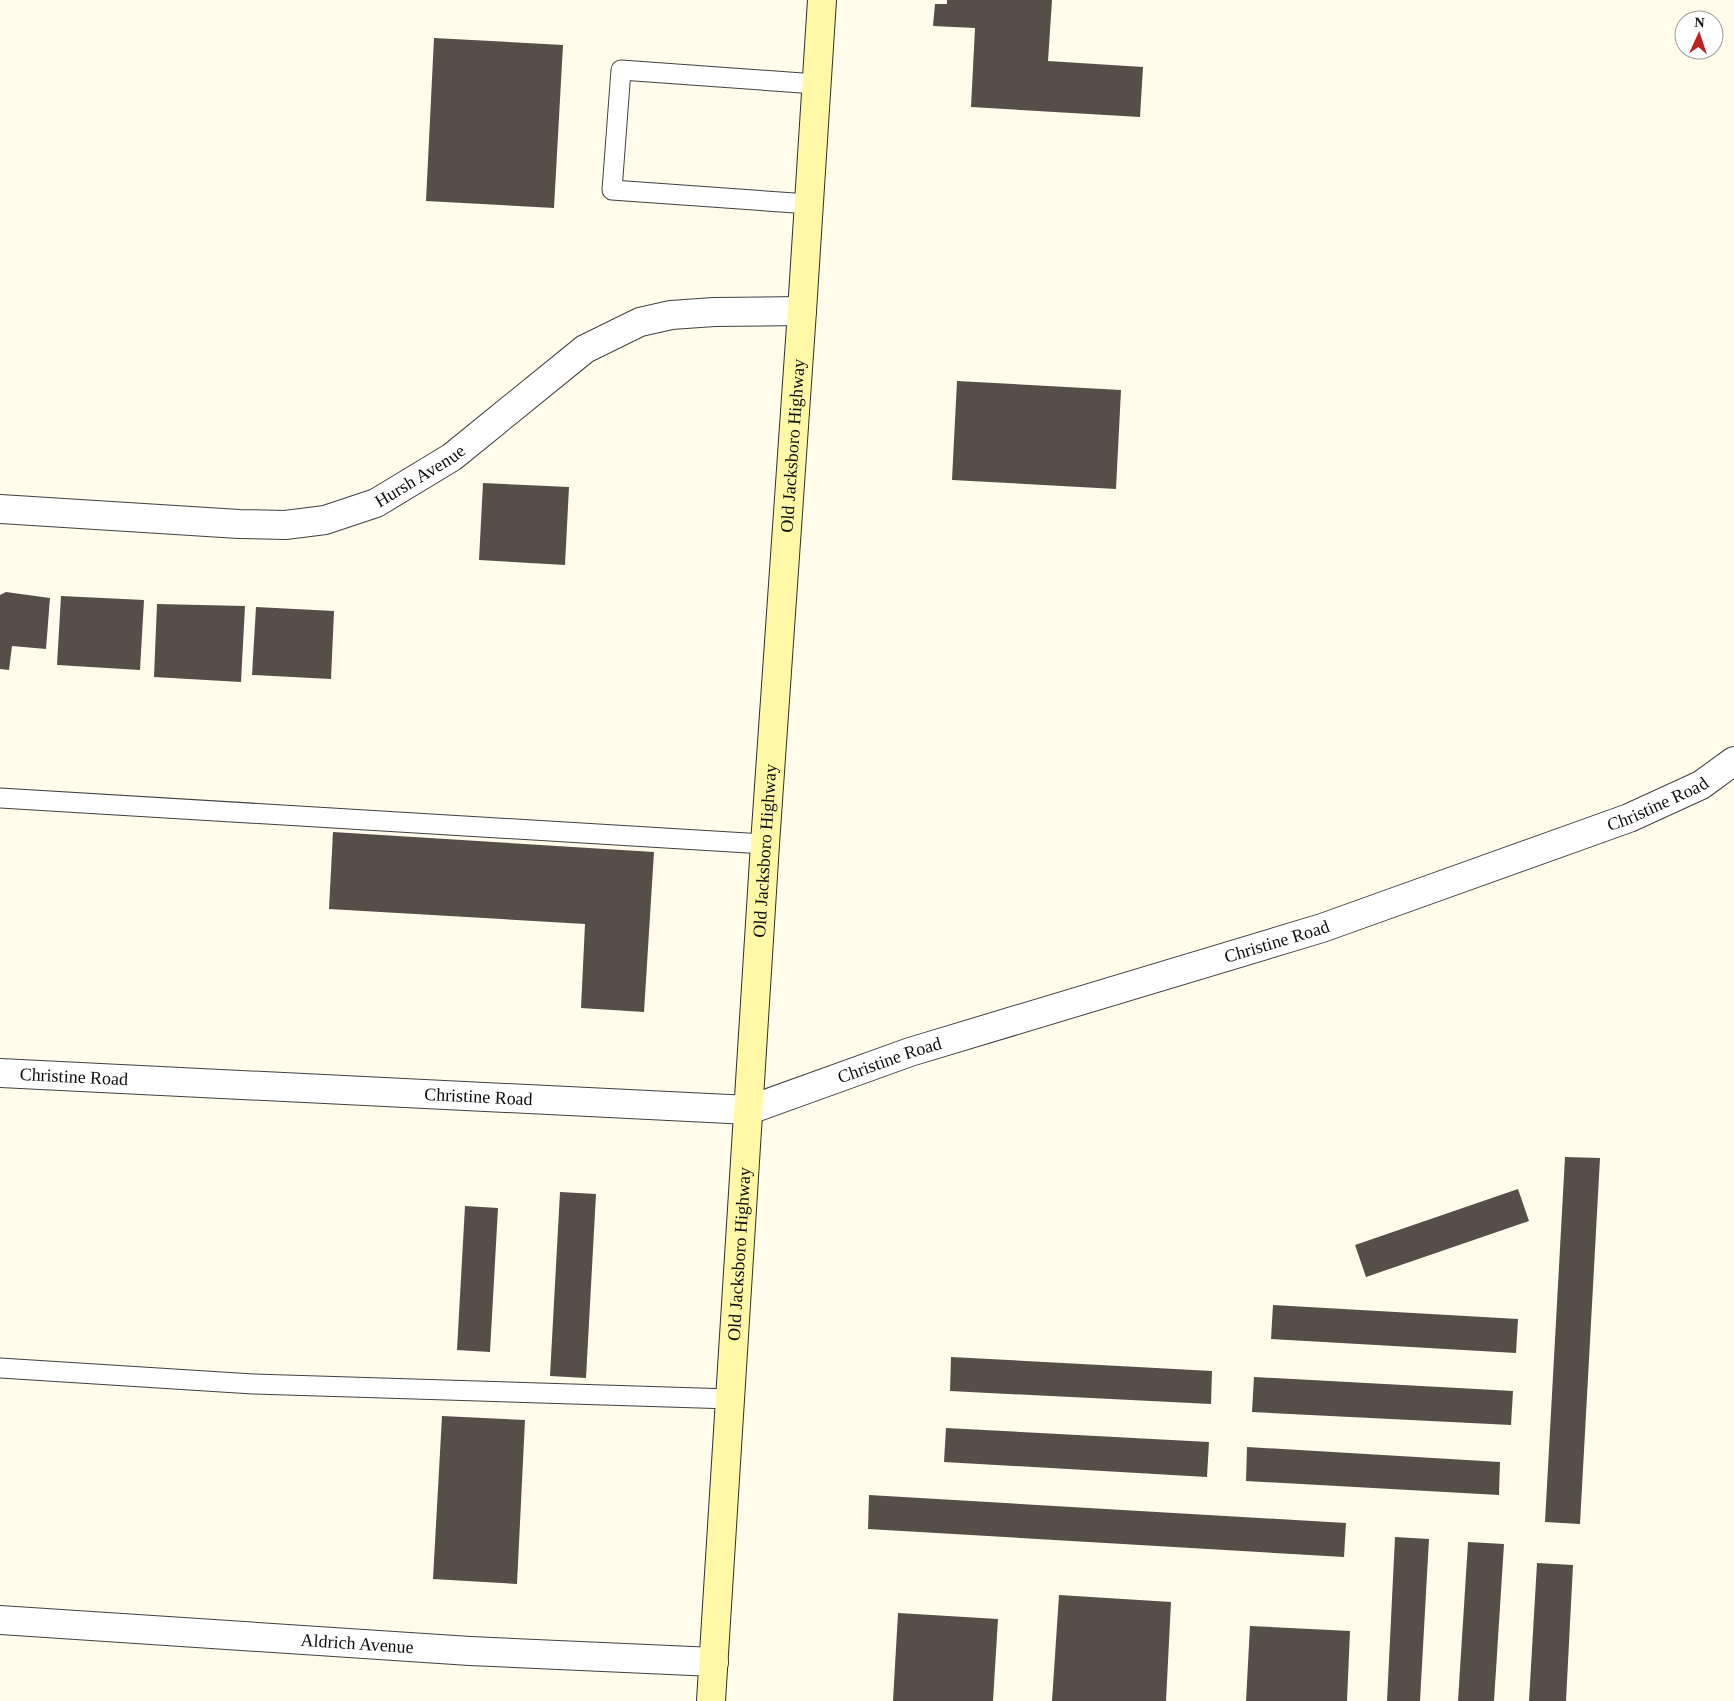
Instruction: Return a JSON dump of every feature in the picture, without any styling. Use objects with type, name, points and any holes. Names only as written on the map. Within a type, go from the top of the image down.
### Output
[{"type":"main road","name":"Old Jacksboro Highway","points":[[711,1701],[765,844],[822,0]]},
{"type":"street","name":"Hursh Avenue","points":[[0,509],[239,524],[285,525],[325,520],[376,503],[452,456],[585,349],[640,322],[671,315],[714,312],[802,311]]},
{"type":"street","name":"Christine Road","points":[[0,1073],[749,1110],[910,1052],[1322,928],[1629,818],[1700,785],[1734,761]]},
{"type":"street","name":"Aldrich Avenue","points":[[0,1620],[470,1651],[714,1662]]},
{"type":"lane","points":[[809,204],[612,190],[621,70],[816,84]]},
{"type":"lane","points":[[0,798],[765,844]]},
{"type":"lane","points":[[0,1368],[253,1384],[731,1399]]},
{"type":"building","points":[[947,0],[1052,0],[1048,61],[1143,67],[1140,117],[971,107],[975,28],[933,26],[935,4],[947,4]]},
{"type":"building","points":[[434,38],[563,45],[554,208],[426,201]]},
{"type":"building","points":[[957,381],[1121,390],[1116,489],[952,480]]},
{"type":"building","points":[[483,483],[569,487],[565,565],[479,560]]},
{"type":"building","points":[[6,592],[50,598],[46,649],[12,646],[9,670],[0,669],[0,595]]},
{"type":"building","points":[[61,596],[144,600],[140,670],[57,665]]},
{"type":"building","points":[[157,604],[245,606],[241,682],[154,677]]},
{"type":"building","points":[[256,607],[334,611],[331,679],[252,675]]},
{"type":"building","points":[[333,832],[654,852],[644,1012],[581,1008],[585,924],[329,909]]},
{"type":"building","points":[[1565,1157],[1600,1158],[1580,1524],[1545,1522]]},
{"type":"building","points":[[1518,1189],[1529,1221],[1366,1277],[1355,1245]]},
{"type":"building","points":[[560,1192],[596,1194],[586,1378],[550,1376]]},
{"type":"building","points":[[465,1206],[498,1208],[490,1352],[457,1350]]},
{"type":"building","points":[[1273,1305],[1518,1319],[1516,1353],[1271,1339]]},
{"type":"building","points":[[951,1357],[1212,1371],[1211,1404],[950,1391]]},
{"type":"building","points":[[1254,1377],[1513,1391],[1511,1425],[1252,1412]]},
{"type":"building","points":[[442,1416],[525,1420],[517,1584],[433,1579]]},
{"type":"building","points":[[946,1428],[1209,1442],[1207,1477],[944,1462]]},
{"type":"building","points":[[1247,1447],[1500,1462],[1499,1495],[1246,1481]]},
{"type":"building","points":[[869,1495],[1346,1523],[1344,1557],[868,1529]]},
{"type":"building","points":[[1395,1537],[1429,1539],[1420,1701],[1387,1701]]},
{"type":"building","points":[[1468,1542],[1504,1544],[1494,1701],[1458,1701]]},
{"type":"building","points":[[1537,1563],[1573,1565],[1566,1701],[1529,1701]]},
{"type":"building","points":[[1059,1595],[1171,1602],[1166,1701],[1052,1701]]},
{"type":"building","points":[[898,1613],[998,1619],[993,1701],[893,1701]]},
{"type":"building","points":[[1250,1626],[1350,1631],[1347,1701],[1246,1701]]}]
